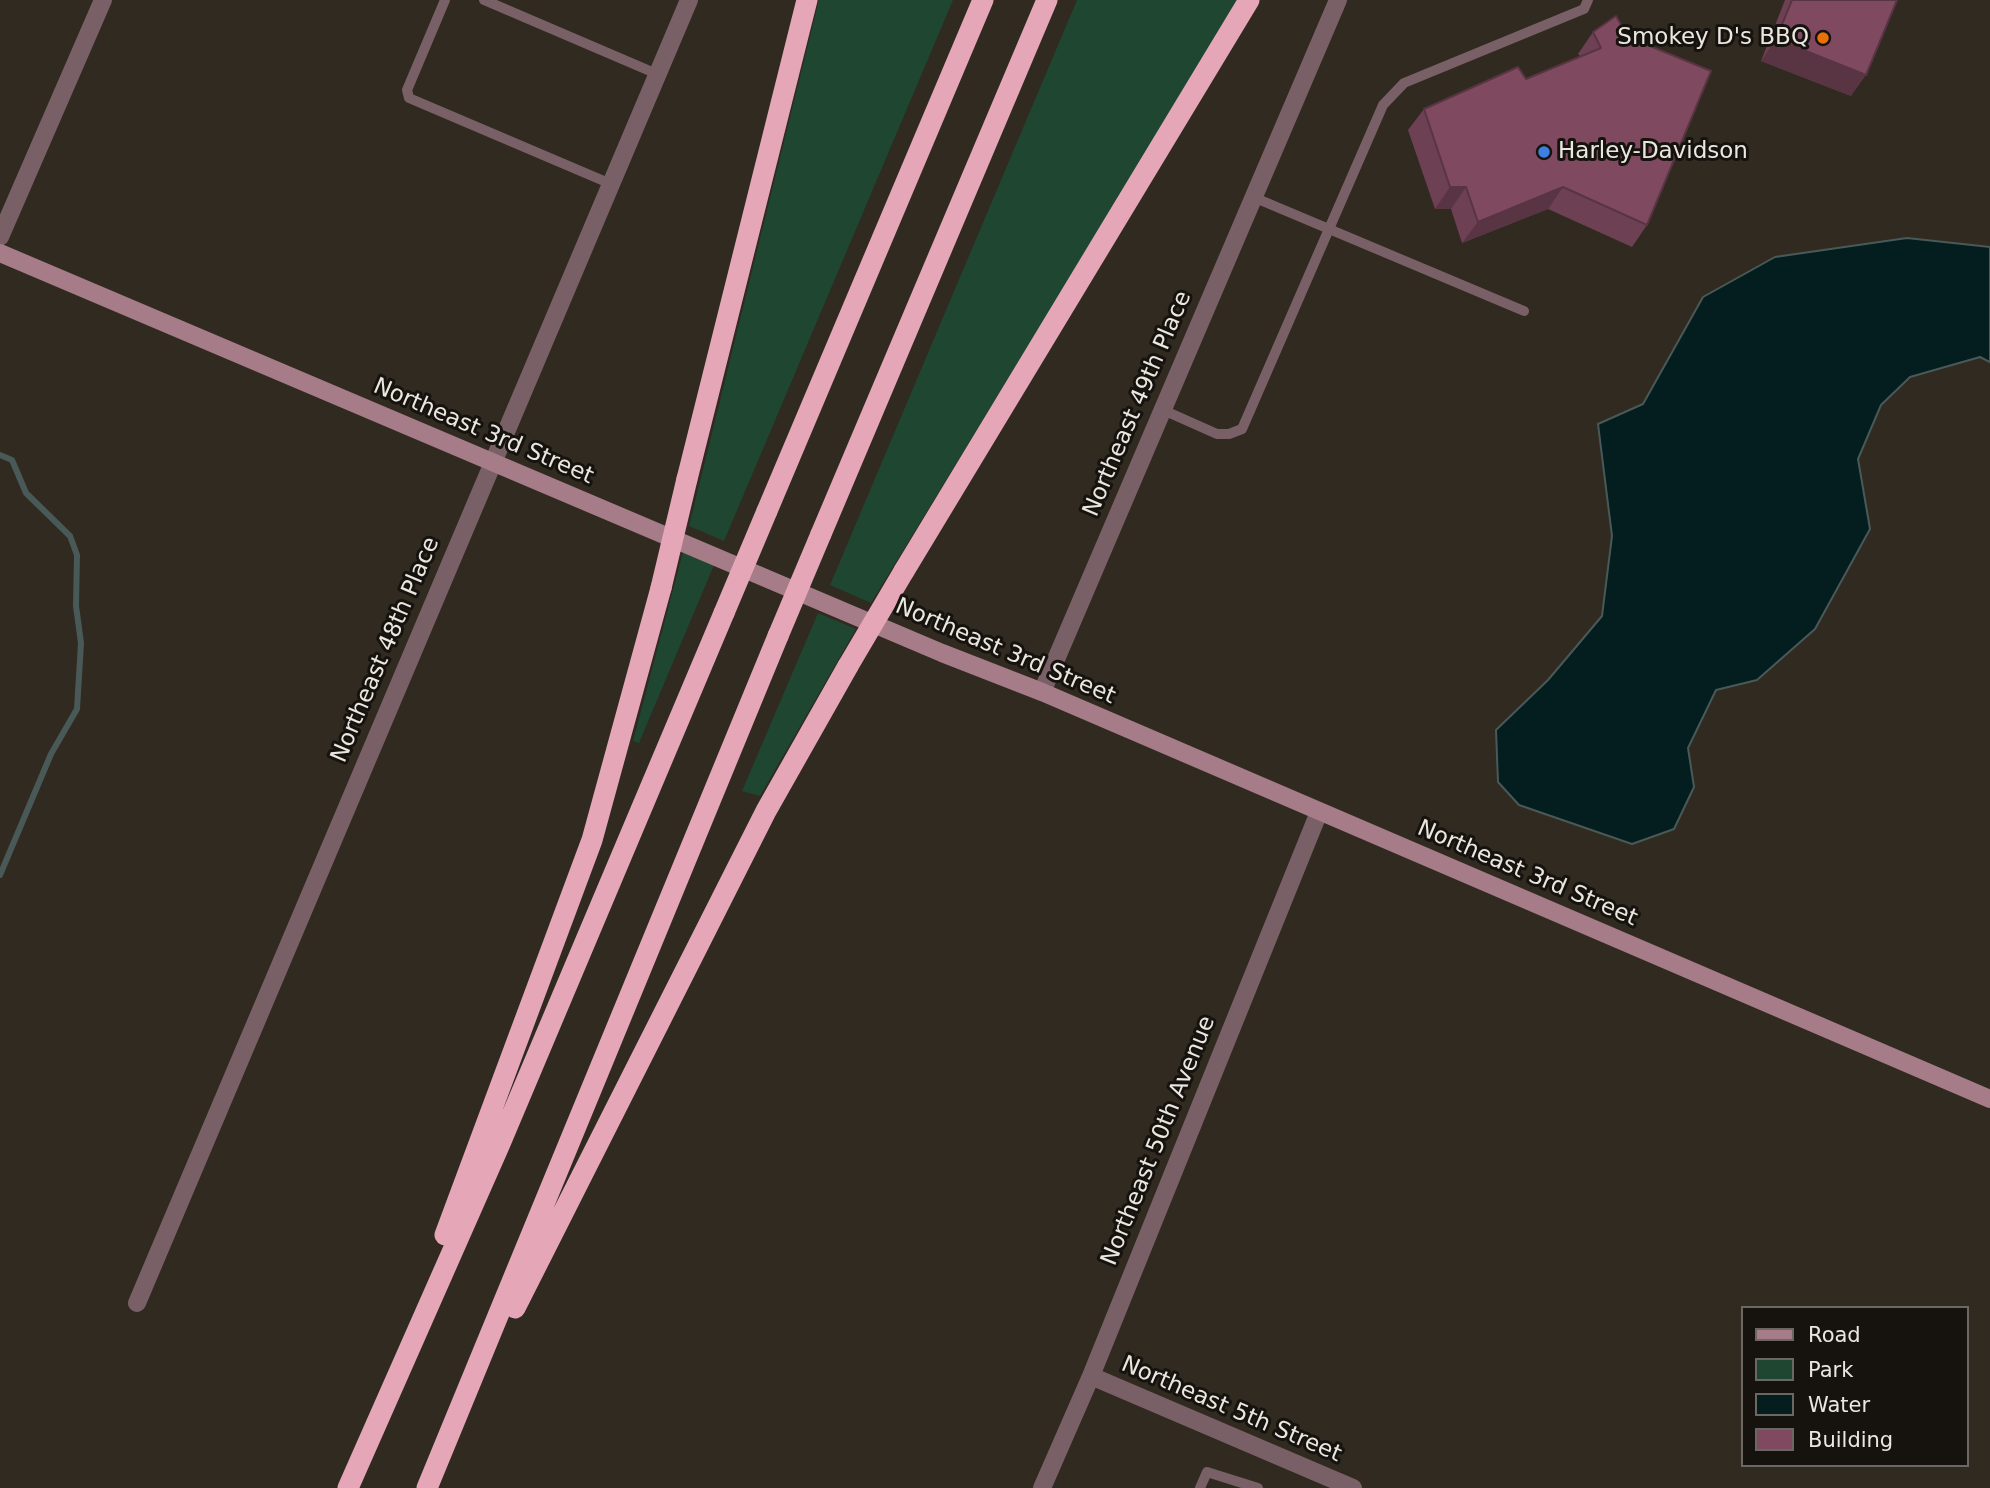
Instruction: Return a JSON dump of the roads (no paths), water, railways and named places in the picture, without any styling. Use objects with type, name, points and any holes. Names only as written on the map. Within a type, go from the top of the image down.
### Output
[{"type":"highway","points":[[369,1441],[592,840],[661,587],[807,0]]},
{"type":"highway","points":[[348,1488],[499,1146],[983,0]]},
{"type":"highway","points":[[427,1488],[778,636],[1047,0]]},
{"type":"highway","points":[[439,1460],[766,811],[904,571],[1250,0]]},
{"type":"street","points":[[0,237],[103,0]]},
{"type":"street","name":"Northeast 49th Place","points":[[1042,692],[1338,0]]},
{"type":"street","name":"Northeast 48th Place","points":[[137,1303],[685,8]]},
{"type":"street","name":"Northeast 3rd Street","points":[[0,253],[1042,692],[1990,1100]]},
{"type":"street","name":"Northeast 50th Avenue","points":[[1042,1488],[1091,1376],[1319,811]]},
{"type":"street","name":"Northeast 5th Street","points":[[1091,1376],[1353,1488]]},
{"type":"lane","points":[[445,0],[407,90],[409,98],[611,184]]},
{"type":"lane","points":[[484,0],[657,74]]},
{"type":"lane","points":[[1163,410],[1217,434],[1229,434],[1242,429],[1383,105],[1404,83],[1584,9],[1588,0]]},
{"type":"lane","points":[[1253,197],[1524,311]]},
{"type":"lane","points":[[1200,1488],[1207,1472],[1258,1488]]},
{"type":"water","points":[[1907,238],[1990,247],[1990,362],[1980,357],[1910,377],[1881,405],[1858,459],[1870,529],[1815,629],[1757,680],[1716,690],[1688,748],[1694,787],[1674,829],[1632,844],[1519,805],[1498,782],[1496,730],[1548,680],[1602,616],[1612,536],[1598,424],[1643,404],[1703,297],[1775,257]]},
{"type":"waterway","points":[[0,455],[12,460],[26,493],[70,536],[77,555],[76,606],[81,643],[77,709],[51,754],[0,875]]},
{"type":"place","name":"Smokey D's BBQ","points":[[1823,38]]},
{"type":"place","name":"Harley-Davidson","points":[[1544,152]]}]
